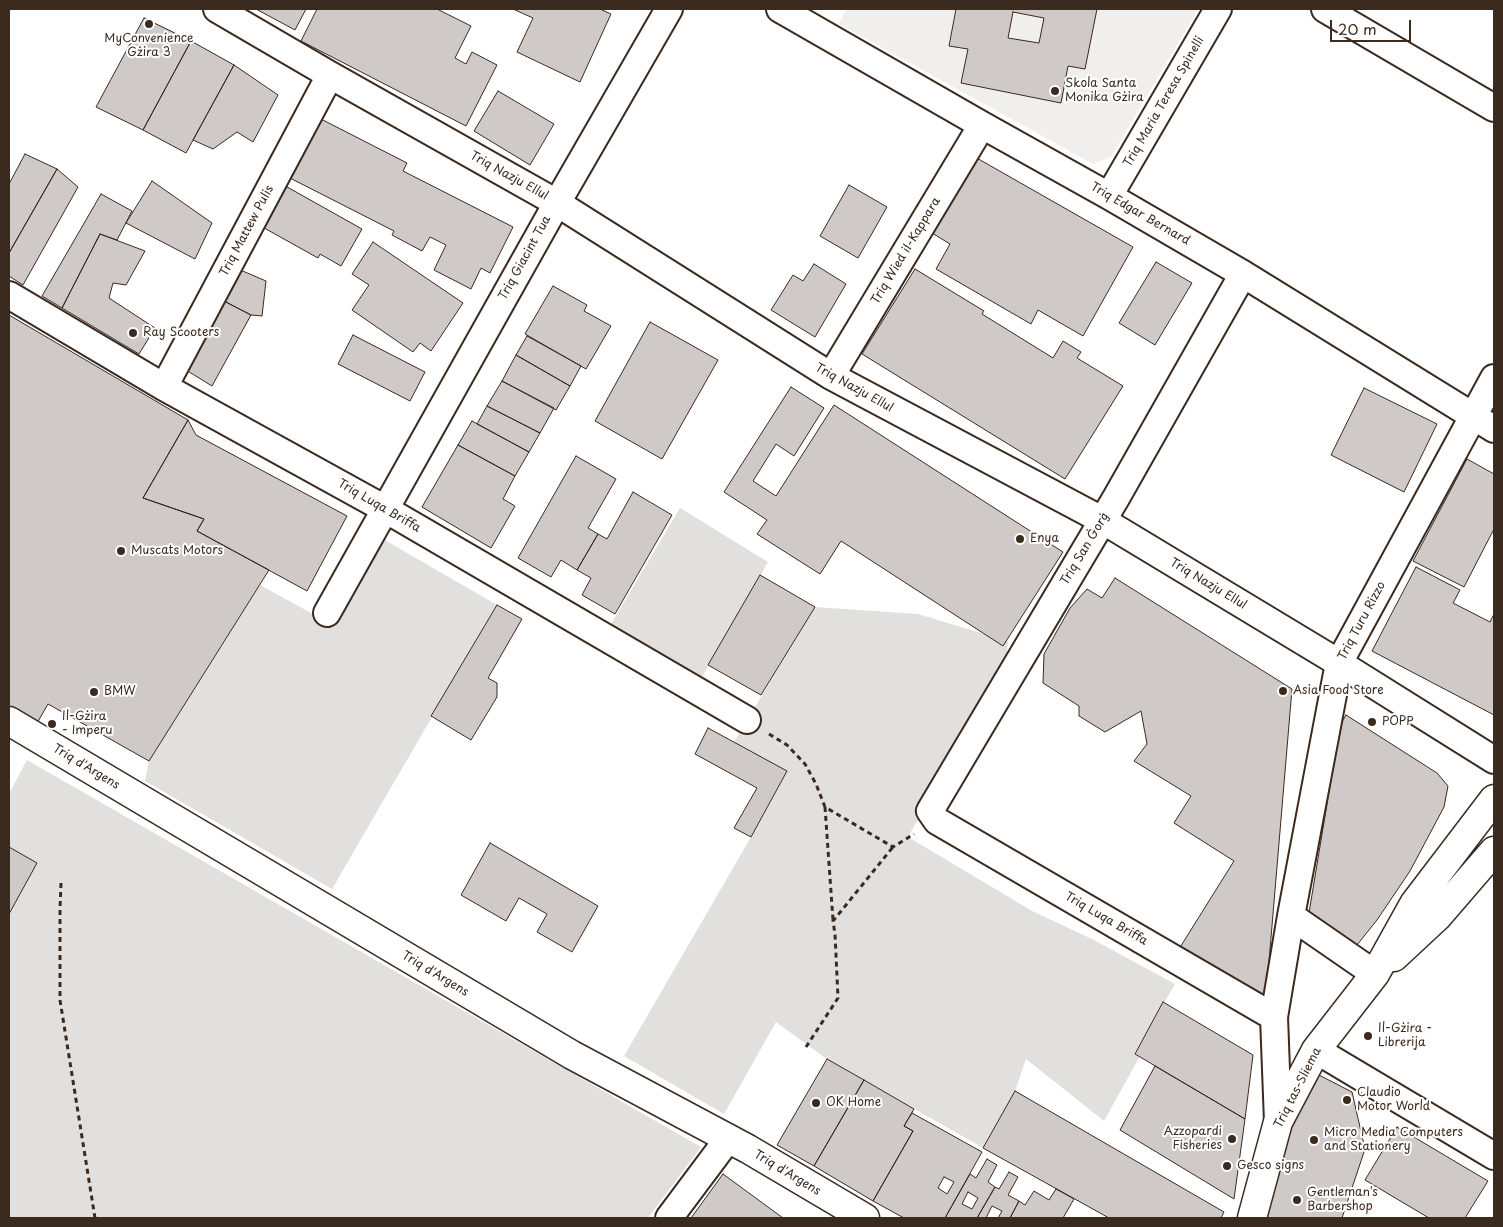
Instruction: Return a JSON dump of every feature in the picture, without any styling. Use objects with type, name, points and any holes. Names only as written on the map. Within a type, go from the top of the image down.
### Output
[{"type":"main road","name":"Triq d'Argens","points":[[9,721],[572,1055],[748,1149],[865,1218]]},
{"type":"main road","name":"Triq tas-Sliema","points":[[1252,1218],[1278,1122],[1316,1050],[1375,974],[1414,904],[1494,799]]},
{"type":"main road","name":"Triq tas-Sliema","points":[[1375,974],[1437,917],[1494,851]]},
{"type":"street","name":"Triq Nazju Ellul","points":[[217,9],[556,203],[831,376],[1102,520],[1339,662],[1494,760]]},
{"type":"street","name":"Triq Giacint Tua","points":[[327,613],[556,203],[668,9]]},
{"type":"street","name":"Triq Edgar Bernard","points":[[780,9],[1243,274],[1484,422]]},
{"type":"street","name":"Triq Maria Teresa Spinelli","points":[[1109,196],[1218,9]]},
{"type":"street","points":[[1325,9],[1494,108]]},
{"type":"street","name":"Triq Mattew Pulis","points":[[164,387],[330,75]]},
{"type":"street","name":"Triq Wied il-Kappara","points":[[831,376],[982,125]]},
{"type":"street","name":"Triq San Ġorġ","points":[[937,821],[930,811],[1116,498],[1243,274]]},
{"type":"street","name":"Triq Luqa Briffa","points":[[9,295],[164,387],[385,509],[747,720]]},
{"type":"street","name":"Triq Turu Rizzo","points":[[1278,1122],[1274,1017],[1339,662],[1484,422],[1494,378]]},
{"type":"street","name":"Triq Luqa Briffa","points":[[937,821],[1274,1017]]},
{"type":"street","points":[[1291,916],[1375,974]]},
{"type":"street","points":[[1316,1050],[1494,1156]]},
{"type":"street","points":[[669,1218],[728,1139]]},
{"type":"path","points":[[747,720],[787,746],[805,764],[816,784],[825,807],[838,998],[806,1047]]},
{"type":"path","points":[[825,807],[893,847]]},
{"type":"path","points":[[833,921],[893,847],[937,821]]},
{"type":"path","points":[[61,883],[60,1000],[95,1218]]},
{"type":"shaded area","name":"Skola Santa Monika Gżira","points":[[846,9],[1198,9],[1111,157],[1093,164],[839,24]]},
{"type":"shaded area","points":[[680,508],[768,562],[702,677],[611,624]]},
{"type":"shaded area","points":[[383,539],[497,605],[332,889],[145,781],[149,761],[260,585],[333,625]]},
{"type":"shaded area","points":[[815,607],[918,614],[1008,641],[1006,663],[908,837],[1034,912],[1092,939],[1175,984],[1135,1053],[1140,1056],[1104,1121],[1026,1059],[1015,1091],[983,1148],[827,1059],[776,1022],[724,1114],[624,1056],[751,837],[787,771],[734,742]]},
{"type":"shaded area","points":[[27,760],[701,1147],[648,1218],[9,1218],[9,794]]},
{"type":"building","points":[[256,9],[306,9],[295,30]]},
{"type":"building","points":[[317,9],[437,9],[471,26],[455,58],[466,64],[472,52],[497,65],[466,126],[301,41]]},
{"type":"building","points":[[513,9],[600,9],[611,14],[580,82],[517,52],[533,18]]},
{"type":"building","points":[[956,9],[1097,9],[1085,69],[1068,66],[1061,103],[961,83],[968,49],[949,46]],"holes":[[[1013,12],[1044,18],[1039,43],[1008,38]]]},
{"type":"building","points":[[144,18],[191,41],[143,130],[96,107]]},
{"type":"building","points":[[191,41],[234,65],[186,153],[143,130]]},
{"type":"building","points":[[234,65],[278,95],[253,142],[237,132],[213,149],[193,140]]},
{"type":"building","points":[[498,91],[554,124],[530,165],[474,131]]},
{"type":"building","points":[[317,117],[407,163],[403,171],[513,227],[490,273],[481,268],[471,289],[434,270],[446,245],[430,237],[422,251],[392,235],[394,231],[286,176]]},
{"type":"building","points":[[25,154],[57,169],[9,253],[9,184]]},
{"type":"building","points":[[975,157],[1133,247],[1083,336],[1038,310],[1031,324],[936,269],[950,244],[932,233]]},
{"type":"building","points":[[57,169],[78,187],[23,285],[9,276],[9,253]]},
{"type":"building","points":[[152,181],[212,223],[195,259],[126,223]]},
{"type":"building","points":[[280,183],[362,229],[341,266],[320,254],[318,258],[257,224]]},
{"type":"building","points":[[849,185],[887,207],[858,258],[820,236]]},
{"type":"building","points":[[101,194],[132,211],[117,240],[100,234],[62,308],[42,296]]},
{"type":"building","points":[[100,234],[145,251],[126,285],[113,283],[109,298],[155,328],[139,354],[62,308]]},
{"type":"building","points":[[373,242],[463,303],[431,351],[420,343],[413,352],[352,310],[369,285],[352,274]]},
{"type":"building","points":[[1156,262],[1192,283],[1155,345],[1119,323]]},
{"type":"building","points":[[814,264],[846,284],[815,337],[771,310],[793,275],[803,281]]},
{"type":"building","points":[[238,269],[266,281],[262,316],[251,315],[222,300]]},
{"type":"building","points":[[915,269],[984,311],[982,314],[1053,358],[1063,341],[1081,352],[1077,358],[1123,386],[1065,479],[862,354]]},
{"type":"building","points":[[553,286],[587,305],[584,311],[611,326],[586,369],[525,334]]},
{"type":"building","points":[[222,300],[251,315],[212,386],[186,370]]},
{"type":"building","name":"Muscats Motors","points":[[9,315],[188,420],[143,498],[204,519],[197,531],[269,570],[149,761],[48,704],[36,725],[9,711]]},
{"type":"building","points":[[650,322],[718,360],[662,459],[595,421]]},
{"type":"building","points":[[353,335],[425,372],[410,401],[338,364]]},
{"type":"building","points":[[527,336],[581,366],[570,386],[516,355]]},
{"type":"building","points":[[516,355],[570,386],[556,410],[502,381]]},
{"type":"building","points":[[502,381],[554,408],[540,433],[487,406]]},
{"type":"building","points":[[791,387],[824,408],[794,456],[776,444],[753,481],[776,496],[834,405],[1063,552],[1003,646],[841,541],[820,574],[757,534],[767,520],[724,492]]},
{"type":"building","points":[[1364,388],[1437,424],[1404,492],[1331,455]]},
{"type":"building","points":[[487,406],[540,433],[529,452],[477,424]]},
{"type":"building","points":[[188,420],[196,435],[347,516],[307,591],[197,531],[204,519],[143,498]]},
{"type":"building","points":[[472,421],[529,452],[515,476],[458,445]]},
{"type":"building","points":[[458,445],[515,476],[503,499],[515,506],[491,548],[422,507]]},
{"type":"building","points":[[576,456],[616,479],[588,528],[598,534],[577,570],[561,560],[551,577],[518,558]]},
{"type":"building","points":[[1467,459],[1494,474],[1494,529],[1464,587],[1413,561]]},
{"type":"building","points":[[633,492],[672,515],[615,614],[582,595],[591,578],[577,570],[598,534],[607,539]]},
{"type":"building","points":[[1416,567],[1460,590],[1453,603],[1490,622],[1494,614],[1494,715],[1372,651]]},
{"type":"building","points":[[760,575],[815,607],[761,695],[708,665]]},
{"type":"building","points":[[1115,578],[1292,689],[1267,985],[1262,1000],[1179,949],[1234,861],[1174,823],[1191,796],[1134,761],[1147,744],[1141,711],[1105,732],[1079,716],[1079,706],[1043,683],[1044,654],[1070,608],[1087,589],[1102,598]]},
{"type":"building","points":[[497,605],[522,619],[488,678],[497,683],[497,697],[471,740],[431,716]]},
{"type":"building","points":[[1346,715],[1437,773],[1448,786],[1444,807],[1410,871],[1377,920],[1357,945],[1308,919],[1340,725]]},
{"type":"building","points":[[708,728],[787,771],[751,837],[734,828],[757,788],[695,754]]},
{"type":"building","points":[[490,843],[598,906],[572,952],[537,932],[547,914],[519,898],[506,921],[461,895]]},
{"type":"building","points":[[9,847],[37,863],[9,914]]},
{"type":"building","points":[[1163,1002],[1253,1055],[1245,1119],[1135,1054]]},
{"type":"building","points":[[827,1059],[864,1080],[814,1166],[777,1145]]},
{"type":"building","points":[[1155,1066],[1245,1119],[1234,1199],[1120,1130]]},
{"type":"building","points":[[1317,1074],[1352,1092],[1365,1149],[1342,1218],[1257,1218],[1290,1120]]},
{"type":"building","points":[[864,1080],[914,1109],[904,1126],[913,1131],[873,1201],[814,1166]]},
{"type":"building","points":[[1015,1091],[1224,1212],[1221,1218],[1109,1218],[983,1148]]},
{"type":"building","points":[[912,1113],[982,1152],[945,1218],[904,1218],[873,1201],[913,1131],[904,1126]],"holes":[[[944,1177],[954,1182],[947,1194],[938,1188]]]},
{"type":"building","points":[[1397,1127],[1488,1181],[1465,1218],[1429,1218],[1365,1180]]},
{"type":"building","points":[[987,1159],[997,1165],[988,1182],[995,1187],[977,1218],[945,1218],[970,1174],[976,1178]],"holes":[[[968,1192],[978,1198],[972,1209],[962,1204]]]},
{"type":"building","points":[[1009,1172],[1018,1177],[1008,1195],[1019,1201],[1010,1218],[998,1218],[1002,1211],[992,1206],[986,1218],[977,1218],[995,1187],[999,1189]]},
{"type":"building","points":[[723,1174],[783,1218],[691,1218]]},
{"type":"building","points":[[1056,1189],[1074,1199],[1063,1218],[1010,1218],[1019,1201],[1025,1205],[1034,1191],[1049,1200]]},
{"type":"place","name":"MyConvenience Gżira 3","points":[[149,24]]},
{"type":"place","name":"Skola Santa Monika Gżira","points":[[1055,91]]},
{"type":"place","name":"Ray Scooters","points":[[133,333]]},
{"type":"place","name":"Enya","points":[[1020,539]]},
{"type":"place","name":"Muscats Motors","points":[[121,551]]},
{"type":"place","name":"Asia Food Store","points":[[1283,691]]},
{"type":"place","name":"BMW","points":[[94,692]]},
{"type":"place","name":"POPP","points":[[1372,722]]},
{"type":"place","name":"Il-Gżira - Imperu","points":[[52,724]]},
{"type":"place","name":"Il-Gżira - Librerija","points":[[1368,1036]]},
{"type":"place","name":"Claudio Motor World","points":[[1347,1100]]},
{"type":"place","name":"OK Home","points":[[816,1103]]},
{"type":"place","name":"Azzopardi Fisheries","points":[[1232,1139]]},
{"type":"place","name":"Micro Media Computers and Stationery","points":[[1314,1140]]},
{"type":"place","name":"Gesco signs","points":[[1227,1166]]},
{"type":"place","name":"Gentleman's Barbershop","points":[[1297,1200]]}]
